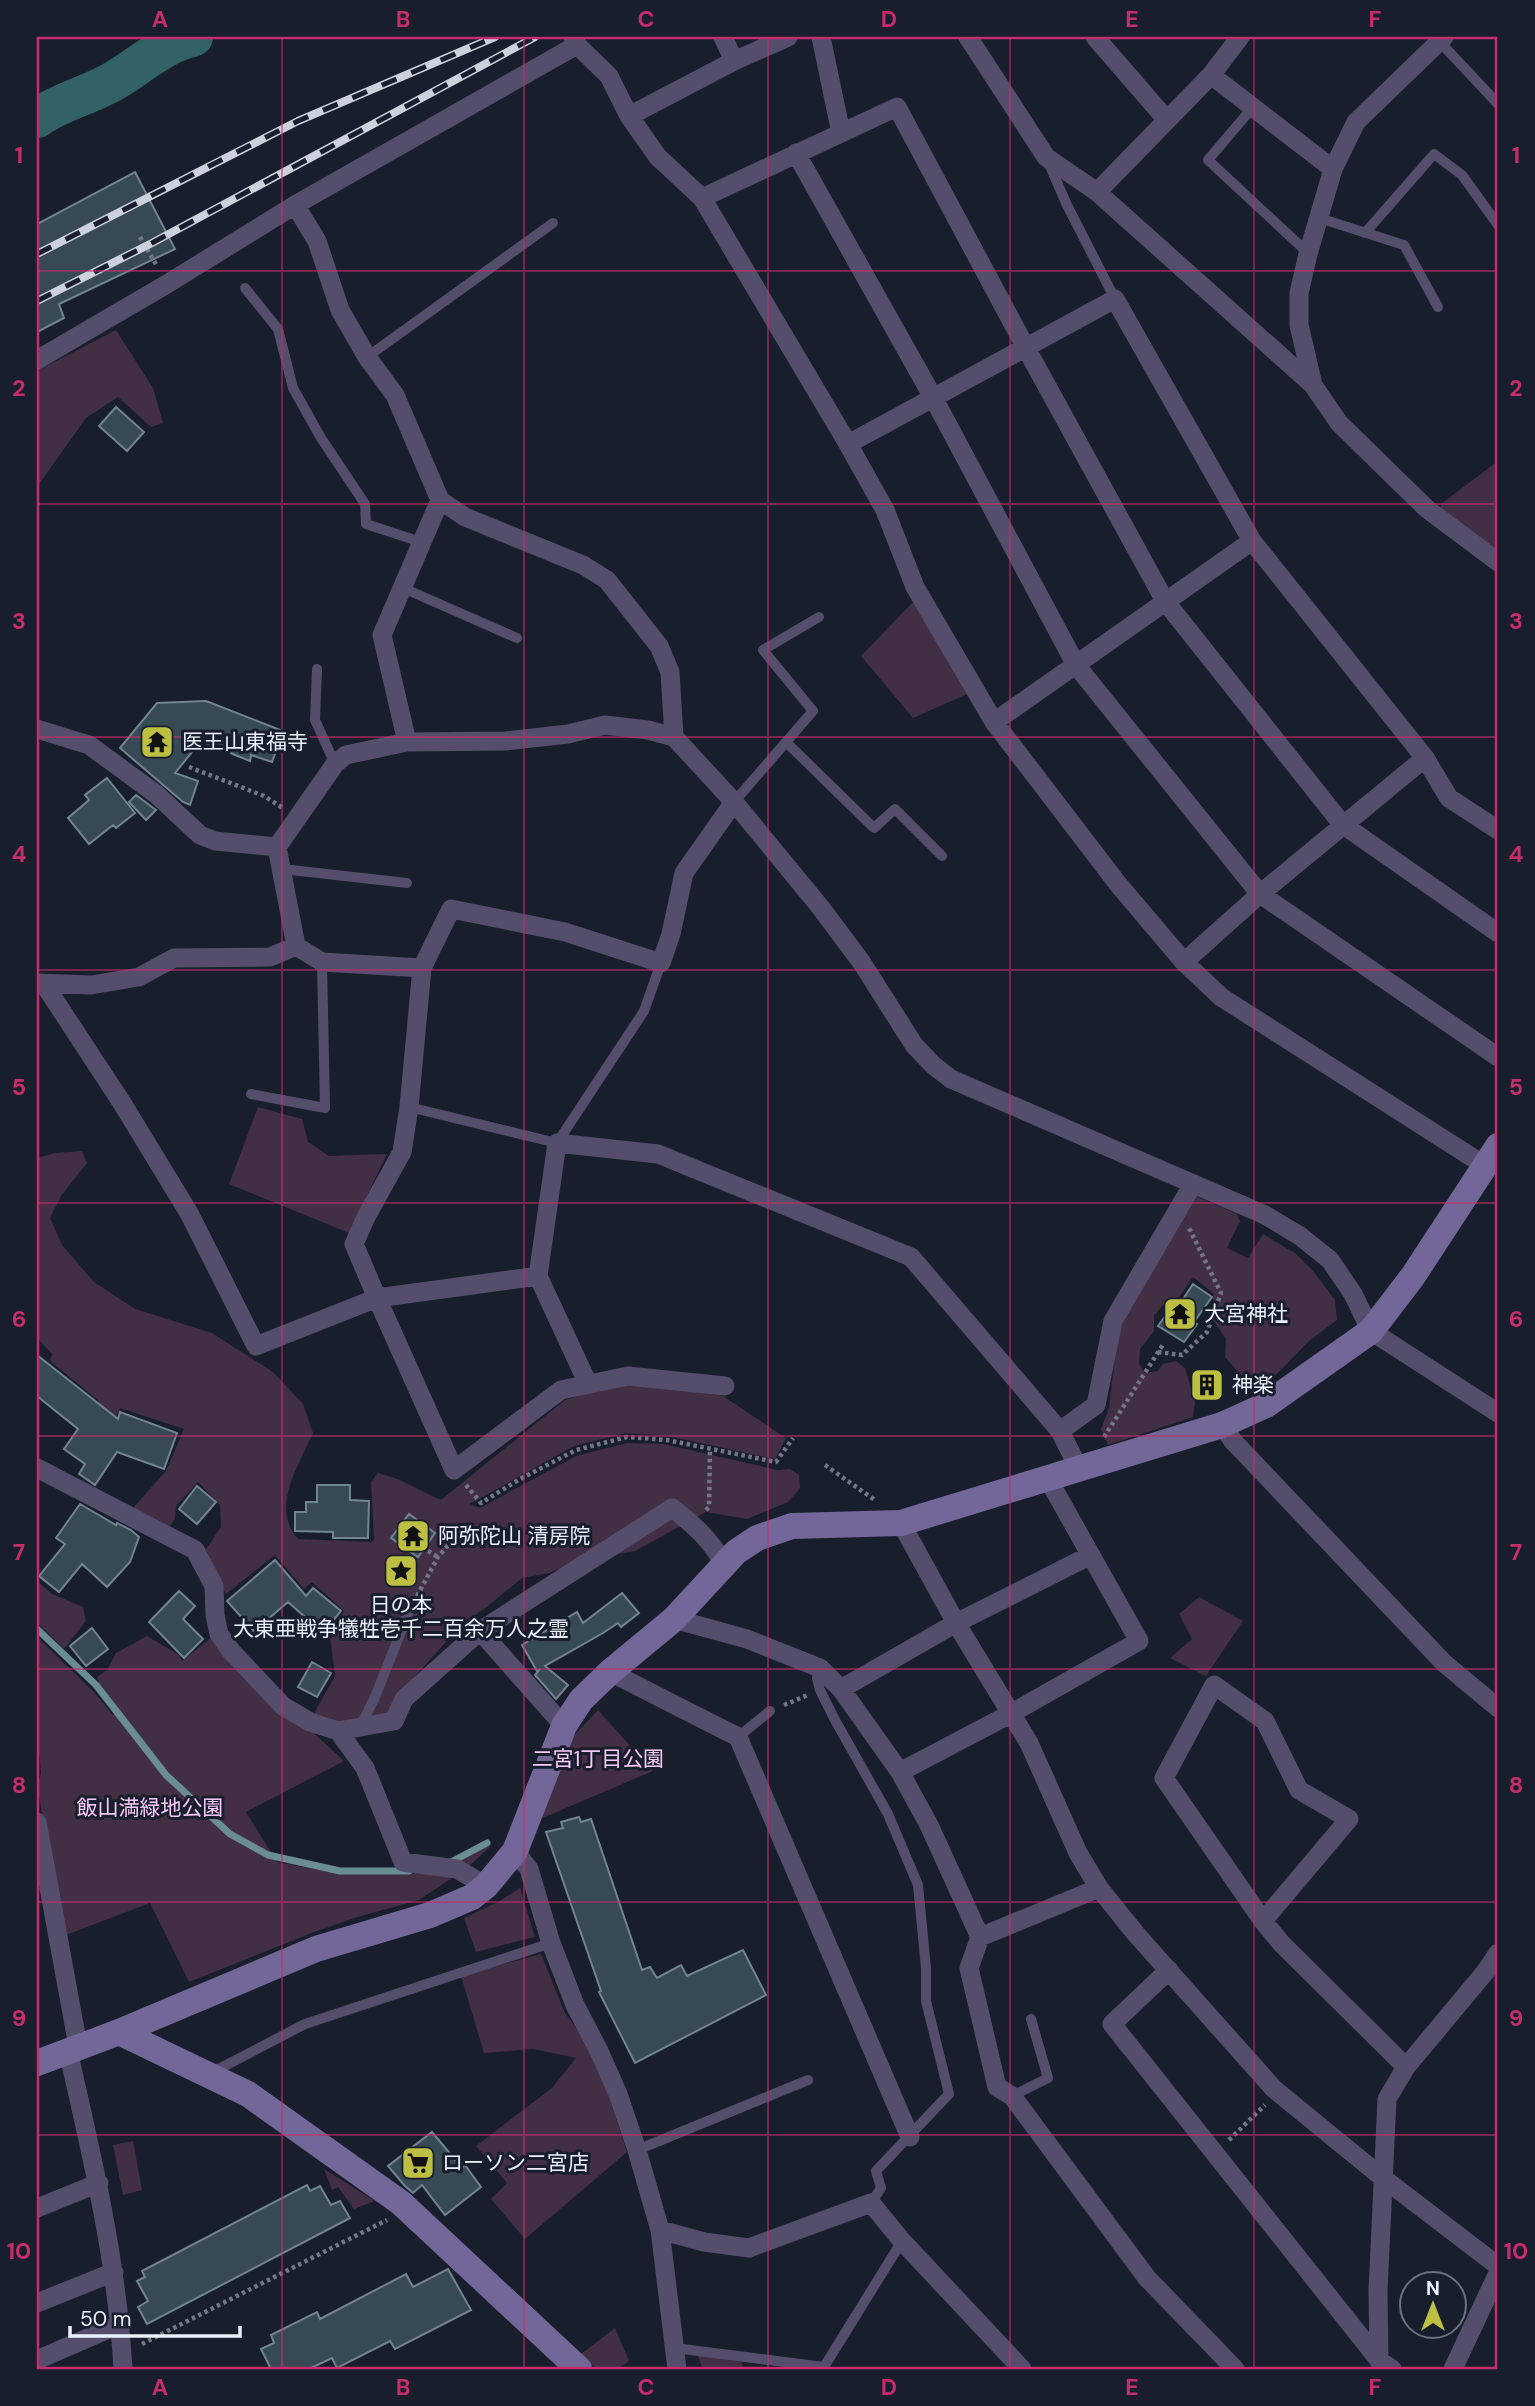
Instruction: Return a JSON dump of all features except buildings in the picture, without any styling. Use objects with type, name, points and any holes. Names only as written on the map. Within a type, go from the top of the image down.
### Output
[{"type":"street","points":[[723,37],[734,61]]},
{"type":"street","points":[[629,116],[734,61],[788,37]]},
{"type":"street","points":[[821,37],[841,132]]},
{"type":"street","points":[[968,37],[1046,157],[1097,192],[1313,385],[1339,423],[1427,509],[1498,562]]},
{"type":"street","points":[[1095,37],[1166,119]]},
{"type":"street","points":[[1097,192],[1211,75],[1240,37]]},
{"type":"street","points":[[1313,385],[1299,325],[1299,293],[1333,169],[1356,122],[1441,39]]},
{"type":"street","points":[[37,360],[575,41],[609,76],[629,116],[658,157],[702,198],[885,510],[915,587],[994,722],[1118,884],[1184,962],[1221,997],[1494,1152],[1413,1276],[1371,1331],[1266,1405],[1222,1425],[901,1523],[792,1526],[757,1538],[724,1564],[674,1619],[610,1672],[582,1700],[564,1726],[515,1852],[486,1886],[472,1897],[430,1915],[316,1949],[119,2032],[37,2063]]},
{"type":"street","points":[[1211,75],[1333,169]]},
{"type":"street","points":[[702,198],[897,107],[1165,601],[1342,824],[1498,933]]},
{"type":"street","points":[[796,153],[934,400],[1076,665],[1260,894],[1498,1058]]},
{"type":"street","points":[[295,205],[317,241],[340,310],[367,357],[395,395],[440,500],[465,517],[583,565],[607,580],[659,646],[670,672],[674,737]]},
{"type":"street","points":[[848,444],[934,400],[1115,299],[1252,541],[1424,758],[1449,798],[1498,830]]},
{"type":"street","points":[[407,742],[382,635],[440,500]]},
{"type":"street","points":[[994,722],[1252,541]]},
{"type":"street","points":[[422,968],[322,962],[296,946],[277,847],[335,764],[346,755],[407,742],[506,741],[568,734],[605,725],[648,730],[674,737],[734,802],[821,908],[862,963],[914,1045],[933,1065],[951,1079],[1265,1215],[1300,1236],[1330,1260],[1353,1294],[1371,1331],[1498,1413]]},
{"type":"street","points":[[37,729],[89,745],[156,794],[200,835],[215,841],[277,847]]},
{"type":"street","points":[[1184,962],[1342,824],[1424,758]]},
{"type":"street","points":[[725,1386],[628,1376],[561,1390],[454,1470],[354,1244],[402,1152],[422,968],[451,909],[565,932],[661,963],[671,934],[684,873],[734,802]]},
{"type":"street","points":[[40,984],[91,985],[139,977],[174,958],[270,957],[296,946]]},
{"type":"street","points":[[40,984],[122,1103],[189,1213],[256,1346],[377,1298],[538,1276]]},
{"type":"street","points":[[588,1384],[538,1276],[557,1143],[658,1154],[911,1257],[1060,1431],[1079,1469]]},
{"type":"street","points":[[1060,1431],[1096,1405],[1113,1321],[1193,1184]]},
{"type":"street","points":[[1222,1425],[1233,1441],[1444,1663],[1498,1708]]},
{"type":"street","points":[[37,1468],[195,1550],[214,1586],[219,1634],[231,1651],[283,1706],[310,1722],[338,1731],[365,1768],[403,1863],[457,1869],[486,1886]]},
{"type":"street","points":[[900,1772],[1139,1641],[1048,1479]]},
{"type":"street","points":[[361,1727],[394,1721],[404,1699],[480,1631],[672,1508],[692,1523],[716,1549],[724,1564]]},
{"type":"street","points":[[901,1523],[956,1623],[1029,1743],[1078,1853],[1099,1888],[1136,1934],[1279,2093],[1383,2178],[1498,2266]]},
{"type":"street","points":[[841,1689],[956,1623],[1091,1555]]},
{"type":"street","points":[[674,1619],[747,1639],[821,1668],[841,1689],[900,1772],[929,1825],[980,1937],[969,1968],[996,2087],[1012,2096],[1147,2278],[1235,2369]]},
{"type":"street","points":[[480,1631],[564,1726]]},
{"type":"street","points":[[610,1672],[738,1737],[910,2137]]},
{"type":"street","points":[[1263,1921],[1349,1819],[1298,1790],[1265,1721],[1214,1685],[1164,1778],[1263,1921],[1281,1943],[1406,2067]]},
{"type":"street","points":[[37,1822],[73,2049],[114,2272],[123,2362]]},
{"type":"street","points":[[515,1852],[529,1869],[551,1943],[575,2005],[618,2094],[637,2150],[660,2231],[677,2369]]},
{"type":"street","points":[[980,1937],[1099,1888]]},
{"type":"street","points":[[1382,2366],[1378,2291],[1387,2099],[1406,2067],[1498,1953]]},
{"type":"street","points":[[1169,1970],[1112,2024],[1382,2366]]},
{"type":"street","points":[[119,2032],[248,2094],[408,2209],[579,2369]]},
{"type":"street","points":[[37,2208],[99,2183]]},
{"type":"street","points":[[660,2231],[716,2245],[750,2248],[872,2203],[902,2241],[1022,2369]]},
{"type":"street","points":[[37,2303],[114,2272]]},
{"type":"street","points":[[1453,2369],[1498,2273]]},
{"type":"street","points":[[37,2360],[120,2324]]},
{"type":"lane","points":[[1441,39],[1498,104]]},
{"type":"lane","points":[[1252,107],[1208,160],[1308,254]]},
{"type":"lane","points":[[1365,233],[1434,154],[1462,175],[1498,225]]},
{"type":"lane","points":[[1046,157],[1115,299]]},
{"type":"lane","points":[[1319,218],[1404,245],[1438,307]]},
{"type":"lane","points":[[367,357],[553,223]]},
{"type":"lane","points":[[245,288],[278,329],[293,388],[321,438],[365,504],[366,524],[421,542]]},
{"type":"lane","points":[[403,588],[517,638]]},
{"type":"lane","points":[[734,802],[813,711],[763,650],[819,617]]},
{"type":"lane","points":[[317,669],[315,720],[335,764]]},
{"type":"lane","points":[[786,743],[874,828],[895,809],[942,856]]},
{"type":"lane","points":[[282,869],[407,883]]},
{"type":"lane","points":[[251,1094],[325,1108],[322,962]]},
{"type":"lane","points":[[409,1107],[557,1143],[645,1011],[661,963]]},
{"type":"lane","points":[[338,1731],[361,1727],[410,1609]]},
{"type":"lane","points":[[821,1668],[817,1678],[821,1690],[887,1814],[918,1885],[926,1968],[926,2001],[949,2094],[876,2171],[881,2188],[872,2203]]},
{"type":"lane","points":[[738,1737],[771,1711]]},
{"type":"lane","points":[[207,2074],[305,2024],[551,1943]]},
{"type":"lane","points":[[1012,2096],[1048,2077],[1031,2019]]},
{"type":"lane","points":[[637,2150],[808,2080]]},
{"type":"lane","points":[[675,2348],[824,2367],[902,2241]]},
{"type":"path","points":[[140,237],[167,284]]},
{"type":"path","points":[[189,767],[264,796],[298,818]]},
{"type":"path","points":[[1158,1352],[1182,1355],[1207,1332],[1221,1293],[1179,1208]]},
{"type":"path","points":[[1103,1438],[1164,1343]]},
{"type":"path","points":[[481,1503],[576,1450],[626,1437],[667,1440],[776,1462],[793,1438]]},
{"type":"path","points":[[692,1523],[709,1507],[710,1449]]},
{"type":"path","points":[[825,1465],[872,1498]]},
{"type":"path","points":[[410,1609],[438,1557],[450,1543]]},
{"type":"path","points":[[428,1551],[438,1557]]},
{"type":"path","points":[[771,1711],[821,1690]]},
{"type":"path","points":[[1215,2153],[1279,2093]]},
{"type":"path","points":[[123,2362],[408,2209]]},
{"type":"green space","points":[[116,330],[153,388],[163,423],[151,427],[118,397],[86,418],[37,487],[37,371]]},
{"type":"green space","points":[[1498,461],[1498,552],[1441,512],[1441,504]]},
{"type":"green space","points":[[914,601],[967,694],[913,718],[861,656]]},
{"type":"green space","points":[[258,1107],[302,1119],[308,1142],[329,1156],[387,1154],[349,1233],[229,1184]]},
{"type":"green space","points":[[82,1151],[87,1163],[61,1196],[50,1218],[62,1245],[94,1282],[135,1309],[212,1333],[273,1372],[303,1404],[313,1433],[295,1472],[287,1500],[290,1527],[298,1539],[371,1542],[374,1540],[371,1482],[378,1473],[402,1481],[441,1500],[565,1400],[614,1385],[662,1386],[723,1396],[786,1438],[775,1459],[668,1436],[626,1433],[574,1446],[470,1504],[480,1508],[576,1456],[627,1443],[663,1444],[778,1470],[790,1469],[799,1475],[800,1488],[788,1502],[747,1519],[706,1512],[635,1551],[577,1561],[549,1573],[522,1578],[463,1623],[409,1683],[392,1716],[361,1727],[312,1717],[335,1676],[330,1636],[344,1611],[312,1582],[304,1589],[275,1555],[226,1594],[204,1552],[221,1527],[220,1505],[198,1482],[176,1506],[175,1519],[170,1526],[133,1508],[166,1471],[184,1429],[120,1408],[105,1438],[81,1425],[99,1401],[50,1361],[52,1354],[37,1338],[37,1158],[55,1153]]},
{"type":"green space","points":[[1193,1195],[1237,1214],[1240,1221],[1227,1248],[1248,1258],[1263,1234],[1296,1254],[1335,1300],[1337,1320],[1309,1341],[1269,1382],[1252,1393],[1242,1391],[1238,1372],[1225,1357],[1226,1339],[1210,1315],[1214,1294],[1193,1277],[1177,1300],[1166,1301],[1154,1316],[1154,1331],[1140,1349],[1139,1363],[1144,1373],[1158,1371],[1163,1364],[1176,1361],[1185,1368],[1195,1402],[1193,1417],[1108,1445],[1101,1429],[1109,1408],[1119,1324]]},
{"type":"green space","points":[[37,1581],[52,1594],[83,1607],[86,1621],[64,1649],[37,1622]]},
{"type":"green space","points":[[1199,1597],[1243,1621],[1206,1676],[1170,1658],[1192,1639],[1179,1614]]},
{"type":"green space","name":"飯山満緑地公園","points":[[147,1636],[179,1655],[182,1661],[211,1638],[344,1761],[246,1812],[277,1862],[341,1874],[433,1873],[493,1844],[467,1868],[419,1900],[309,1934],[189,1982],[150,1903],[66,1935],[37,1787],[41,1773],[37,1729],[37,1637],[93,1691],[113,1715],[120,1710],[97,1677],[107,1670],[116,1653]]},
{"type":"green space","name":"二宮1丁目公園","points":[[598,1710],[653,1771],[540,1819],[564,1746]]},
{"type":"green space","points":[[520,1888],[535,1937],[476,1952],[464,1918]]},
{"type":"green space","points":[[541,1954],[565,2013],[595,2054],[627,2152],[525,2239],[491,2199],[507,2183],[476,2146],[552,2088],[576,2058],[533,2049],[484,2053],[461,1976]]},
{"type":"green space","points":[[133,2141],[142,2190],[123,2195],[113,2145]]},
{"type":"green space","points":[[324,2169],[375,2201],[354,2209],[338,2187],[332,2190]]},
{"type":"green space","points":[[615,2328],[629,2361],[609,2370],[577,2357]]},
{"type":"green space","points":[[697,2354],[742,2362],[743,2369],[703,2369]]},
{"type":"waterway","points":[[37,118],[112,82],[171,44],[193,37]]},
{"type":"waterway","points":[[37,1629],[96,1685],[166,1775],[230,1834],[268,1855],[340,1871],[409,1871]]},
{"type":"waterway","points":[[451,1862],[487,1843]]},
{"type":"railway","points":[[37,254],[298,121],[495,37]]},
{"type":"railway","points":[[37,301],[152,243],[535,37]]},
{"type":"place","name":"医王山東福寺","points":[[157,742]]},
{"type":"place","name":"大宮神社","points":[[1180,1314]]},
{"type":"place","name":"神楽","points":[[1207,1385]]},
{"type":"place","name":"阿弥陀山 清房院","points":[[413,1536]]},
{"type":"place","name":"日の本 大東亜戦争犠牲壱千二百余万人之霊","points":[[401,1571]]},
{"type":"place","name":"ローソン二宮店","points":[[418,2163]]}]
